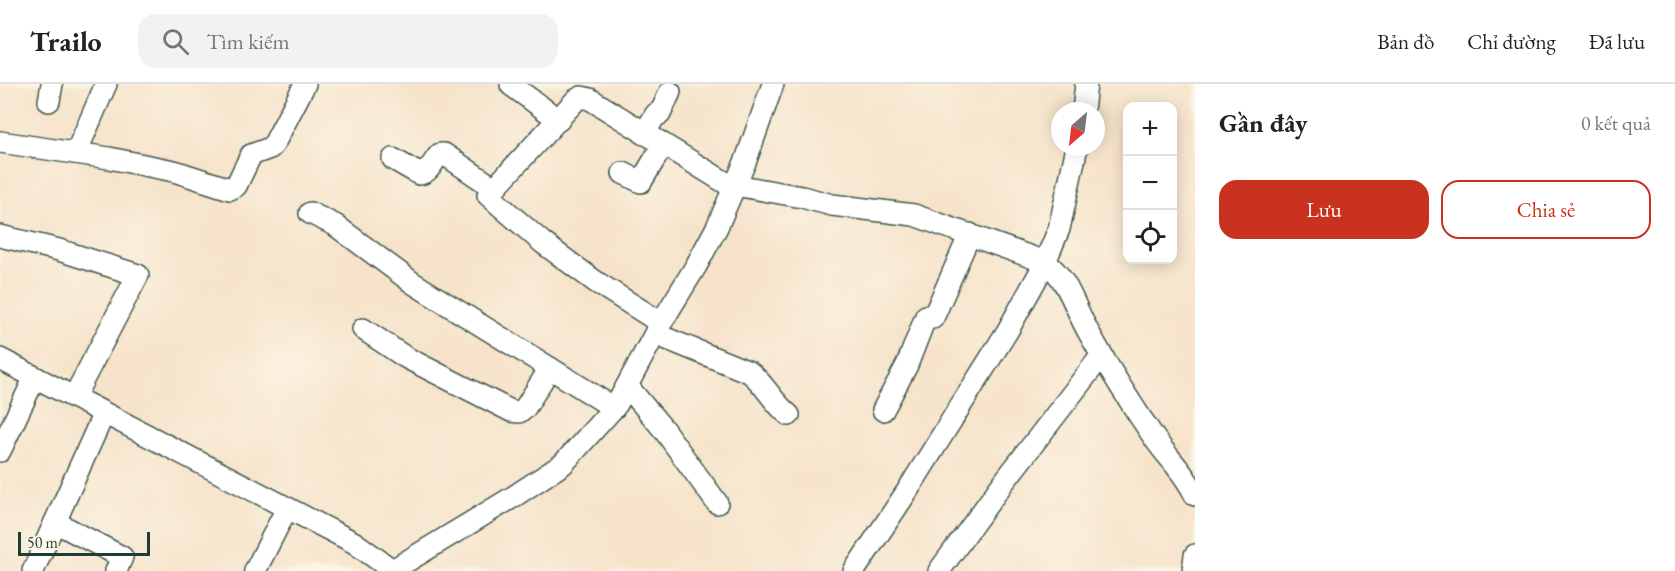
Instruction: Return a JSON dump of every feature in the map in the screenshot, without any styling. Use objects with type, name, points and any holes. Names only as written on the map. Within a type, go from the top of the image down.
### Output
[{"type":"street","points":[[76,153],[106,84]]},
{"type":"street","points":[[0,142],[174,171],[230,189],[236,186],[248,158],[274,144],[305,84]]},
{"type":"street","points":[[0,359],[355,543],[392,571],[513,497],[562,464],[614,408],[717,227],[735,187],[773,84]]},
{"type":"street","points":[[1084,102],[1086,84]]},
{"type":"street","points":[[512,85],[559,120]]},
{"type":"street","points":[[644,134],[656,114],[660,114],[670,92]]},
{"type":"street","points":[[789,415],[779,408],[749,372],[658,328],[543,243],[488,195],[576,100],[584,98],[735,187],[802,197],[832,205],[914,215],[1045,262],[1057,272],[1118,385],[1157,442],[1182,472],[1195,495]]},
{"type":"street","points":[[623,173],[641,182],[663,145]]},
{"type":"street","points":[[393,159],[419,174],[427,171],[440,153],[444,154],[494,188]]},
{"type":"street","points":[[854,571],[906,493],[1008,330],[1045,262],[1059,229],[1075,156]]},
{"type":"street","points":[[310,213],[335,225],[413,283],[614,408]]},
{"type":"street","points":[[883,410],[907,365],[926,316],[933,318],[970,234]]},
{"type":"street","points":[[0,236],[59,250],[138,275],[74,397]]},
{"type":"street","points":[[363,329],[405,357],[511,411],[519,412],[525,408],[550,368]]},
{"type":"street","points":[[939,571],[1101,355]]},
{"type":"street","points":[[0,451],[35,377]]},
{"type":"street","points":[[628,387],[664,430],[717,503]]},
{"type":"street","points":[[33,571],[104,413]]},
{"type":"street","points":[[255,571],[287,508]]},
{"type":"street","points":[[55,522],[122,557],[116,571]]},
{"type":"street","points":[[1193,571],[1195,555]]}]
